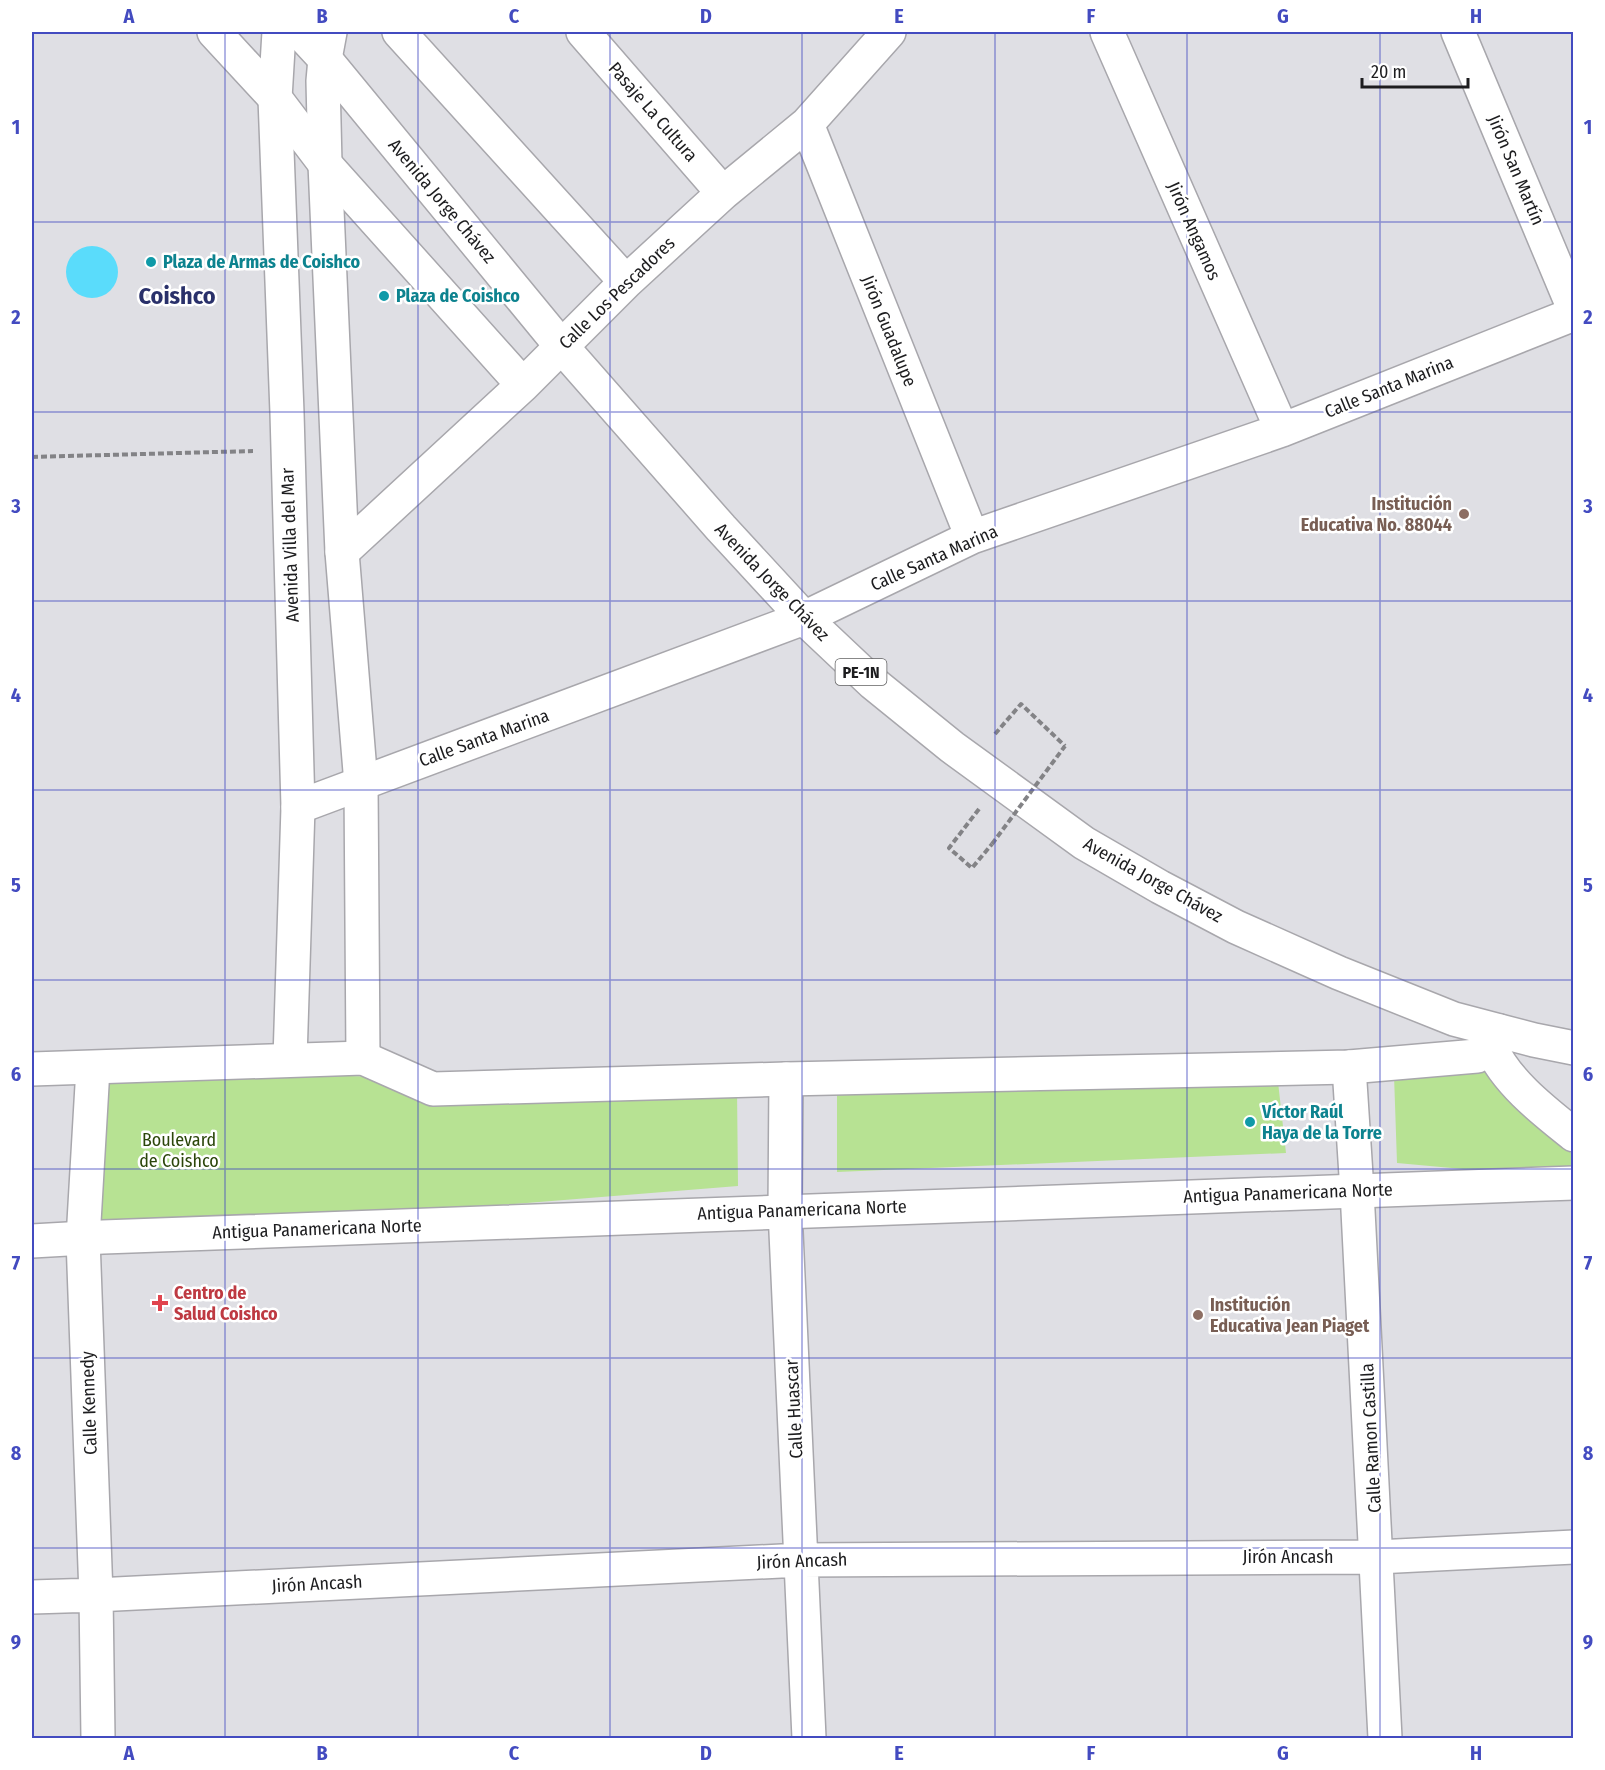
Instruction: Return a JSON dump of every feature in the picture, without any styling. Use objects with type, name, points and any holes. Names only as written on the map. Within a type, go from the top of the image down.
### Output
[{"type":"main road","points":[[213,32],[275,98],[326,164],[523,386]]},
{"type":"main road","name":"Avenida Villa del Mar","points":[[279,32],[275,98],[287,412],[298,807],[290,1059]]},
{"type":"main road","name":"Avenida Jorge Chávez","points":[[300,32],[328,45],[562,347],[713,520],[804,618],[873,683],[952,747],[1084,843],[1236,927],[1393,996],[1454,1019],[1495,1039],[1534,1041],[1574,1048]]},
{"type":"main road","points":[[399,32],[626,282]]},
{"type":"main road","name":"Pasaje La Cultura","points":[[583,32],[723,193]]},
{"type":"main road","name":"Calle Los Pescadores","points":[[342,552],[523,386],[626,282],[723,193],[807,124],[889,32]]},
{"type":"main road","name":"Jirón Angamos","points":[[1107,32],[1282,430]]},
{"type":"main road","name":"Jirón San Martín","points":[[1458,32],[1574,309]]},
{"type":"main road","points":[[328,45],[323,81],[342,552],[361,784],[363,1058]]},
{"type":"main road","name":"Jirón Guadalupe","points":[[807,124],[972,537]]},
{"type":"main road","name":"Calle Santa Marina","points":[[298,807],[804,618],[972,537],[1282,430],[1574,314]]},
{"type":"main road","points":[[287,450],[338,448]]},
{"type":"main road","points":[[32,1069],[363,1058],[433,1089],[786,1078],[1349,1067],[1477,1056],[1495,1039]]},
{"type":"main road","points":[[1495,1039],[1495,1058],[1505,1072],[1547,1113],[1574,1135]]},
{"type":"main road","name":"Calle Ramon Castilla","points":[[1349,1067],[1385,1738]]},
{"type":"main road","name":"Calle Kennedy","points":[[93,1068],[83,1239],[96,1595],[98,1738]]},
{"type":"main road","name":"Calle Huascar","points":[[786,1078],[785,1210],[809,1738]]},
{"type":"main road","name":"Antigua Panamericana Norte","points":[[32,1241],[785,1210],[1574,1183]]},
{"type":"main road","name":"Jirón Ancash","points":[[32,1597],[801,1560],[1377,1557],[1574,1547]]},
{"type":"path","points":[[32,457],[287,450]]},
{"type":"path","points":[[999,782],[949,848],[972,868],[1065,746],[1021,704]]},
{"type":"green space","points":[[1484,1066],[1573,1155],[1573,1179],[1397,1163],[1394,1075]]},
{"type":"green space","name":"Boulevard de Coishco","points":[[93,1068],[737,1088],[738,1186],[103,1237]]},
{"type":"green space","points":[[1277,1073],[1286,1153],[837,1172],[837,1084]]},
{"type":"water","points":[[87,246],[97,246],[111,253],[118,272],[111,291],[97,298],[87,298],[77,294],[70,287],[66,277],[66,267],[70,257],[77,250]]},
{"type":"place","name":"Plaza de Armas de Coishco","points":[[151,262]]},
{"type":"place","name":"Plaza de Coishco","points":[[384,296]]},
{"type":"place","name":"Institución Educativa No. 88044","points":[[1464,514]]},
{"type":"place","name":"Víctor Raúl Haya de la Torre","points":[[1250,1122]]},
{"type":"place","name":"Centro de Salud Coishco","points":[[160,1303]]},
{"type":"place","name":"Institución Educativa Jean Piaget","points":[[1198,1315]]},
{"type":"district","name":"Coishco","points":[[177,296]]}]
